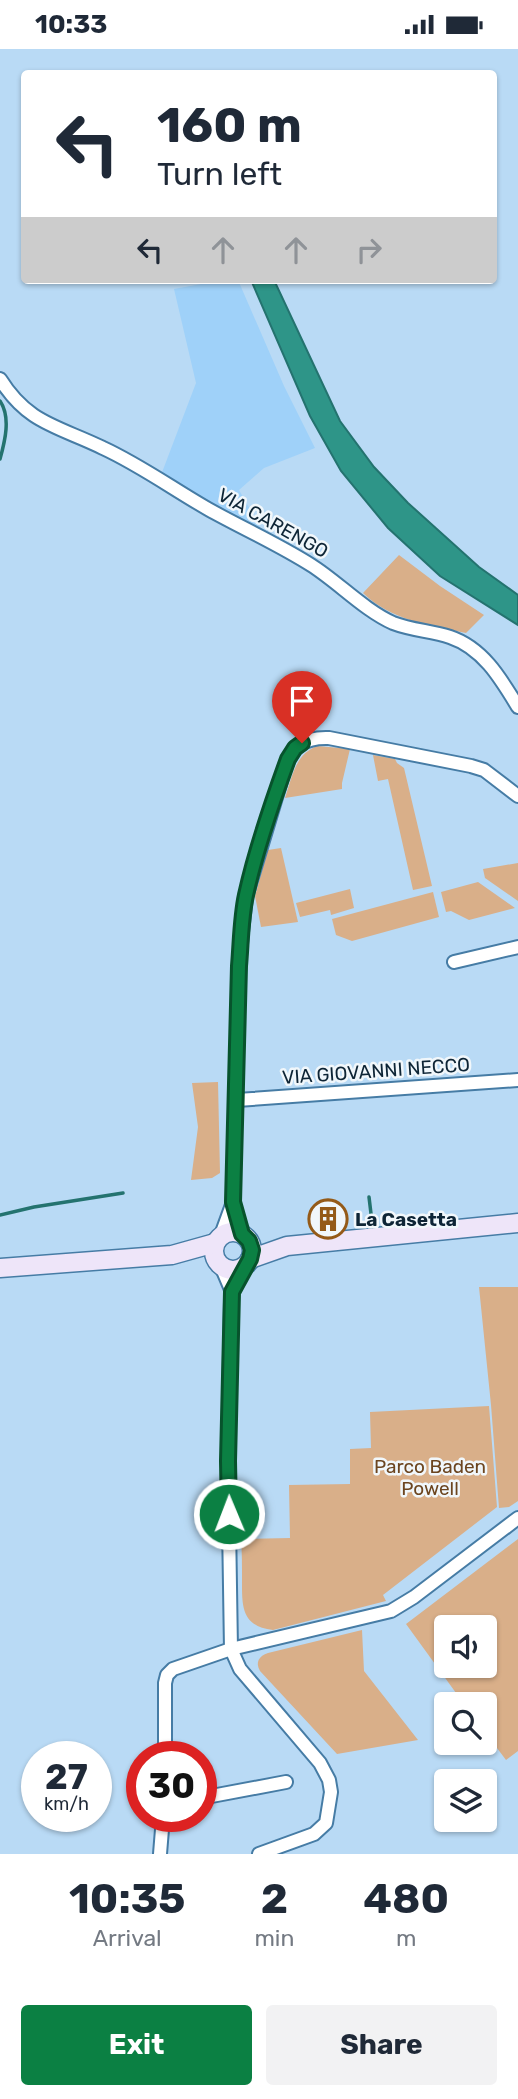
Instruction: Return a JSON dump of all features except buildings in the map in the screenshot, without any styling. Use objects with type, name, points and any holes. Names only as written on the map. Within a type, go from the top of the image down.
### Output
[{"type":"main road","points":[[0,1268],[172,1255],[234,1231],[256,1242],[287,1246],[518,1223]]},
{"type":"main road","points":[[245,1236],[252,1250],[248,1262]]},
{"type":"main road","points":[[218,1239],[214,1252],[220,1265]]},
{"type":"main road","points":[[172,1255],[232,1270],[287,1246]]},
{"type":"street","name":"VIA CARENGO","points":[[0,379],[18,404],[30,415],[106,449],[249,533],[311,565],[393,622],[448,636],[464,643],[477,652],[502,681],[518,707]]},
{"type":"street","points":[[218,1239],[233,1202],[239,966],[246,897],[260,844],[288,759],[295,748],[316,737],[329,738],[471,766],[484,770],[518,796]]},
{"type":"street","points":[[454,962],[518,947]]},
{"type":"street","name":"VIA GIOVANNI NECCO","points":[[237,1100],[518,1080]]},
{"type":"street","points":[[233,1202],[245,1236]]},
{"type":"street","points":[[232,1292],[248,1262]]},
{"type":"street","points":[[220,1265],[232,1292],[228,1461],[231,1649],[240,1669],[320,1763],[329,1780],[331,1792],[326,1823],[314,1834],[259,1854]]},
{"type":"street","points":[[164,1741],[165,1683],[167,1675],[173,1669],[231,1649],[391,1611],[414,1597],[518,1518]]},
{"type":"street","points":[[217,1795],[286,1782]]},
{"type":"street","points":[[160,1854],[162,1832]]},
{"type":"shaded area","points":[[201,284],[240,284],[284,386],[315,448],[264,468],[239,490],[263,532],[260,534],[161,475],[196,383],[174,289]]},
{"type":"shaded area","points":[[253,284],[276,284],[340,421],[374,467],[408,503],[479,567],[518,595],[518,625],[440,576],[388,528],[341,471],[310,416]]},
{"type":"green space","points":[[399,555],[484,615],[466,633],[398,616],[374,602],[363,593]]},
{"type":"green space","points":[[318,746],[350,749],[342,789],[285,798],[299,760],[310,749]]},
{"type":"green space","points":[[373,755],[395,759],[404,768],[432,886],[413,890],[388,779],[378,781]]},
{"type":"green space","points":[[281,848],[298,922],[261,927],[255,896],[268,850]]},
{"type":"green space","points":[[518,863],[518,901],[485,878],[483,869]]},
{"type":"green space","points":[[478,882],[515,908],[469,920],[451,911],[446,912],[441,892]]},
{"type":"green space","points":[[350,889],[354,908],[331,915],[330,910],[300,917],[296,903]]},
{"type":"green space","points":[[433,892],[439,917],[352,941],[336,935],[332,919]]},
{"type":"green space","points":[[218,1082],[220,1173],[212,1178],[191,1180],[198,1127],[192,1083]]},
{"type":"green space","points":[[479,1287],[518,1287],[518,1501],[509,1507],[499,1508]]},
{"type":"green space","name":"Parco Baden Powell","points":[[489,1406],[497,1507],[383,1595],[386,1601],[273,1630],[262,1628],[249,1619],[242,1598],[241,1539],[290,1538],[289,1485],[350,1484],[350,1449],[371,1448],[370,1412]]},
{"type":"green space","points":[[518,1539],[518,1751],[506,1760],[497,1748],[497,1692],[455,1692],[445,1678],[497,1678],[497,1615],[434,1615],[434,1663],[406,1624]]},
{"type":"green space","points":[[362,1630],[364,1671],[418,1740],[337,1754],[260,1671],[258,1662],[268,1653]]},
{"type":"waterway","points":[[0,401],[6,422],[0,459]]},
{"type":"waterway","points":[[0,1215],[123,1193]]},
{"type":"waterway","points":[[369,1197],[372,1222]]},
{"type":"place","name":"La Casetta","points":[[328,1219]]},
{"type":"route","points":[[229,1514],[231,1303],[232,1292],[252,1250],[249,1241],[242,1234],[233,1202],[242,932],[246,897],[260,844],[288,759],[302,743]]}]
